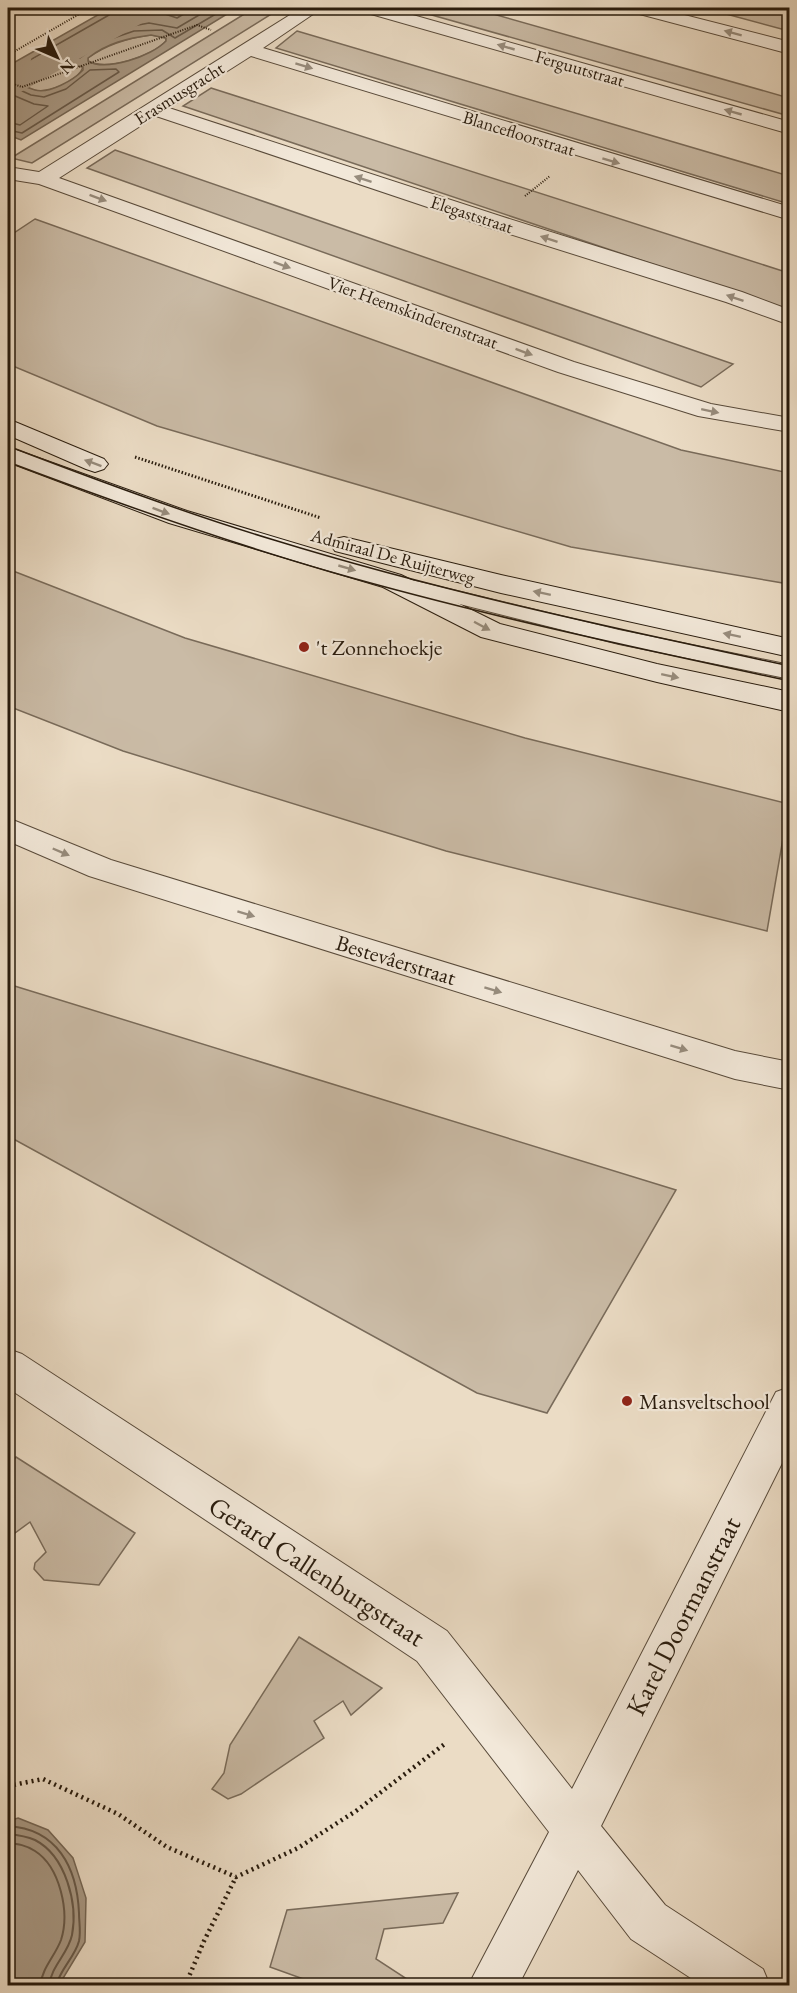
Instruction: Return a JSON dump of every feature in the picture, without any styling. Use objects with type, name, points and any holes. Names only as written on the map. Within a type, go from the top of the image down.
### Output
[{"type":"street","name":"Erasmusgracht","points":[[43,178],[313,8]]},
{"type":"street","name":"Ferguutstraat","points":[[370,8],[789,128]]},
{"type":"street","points":[[638,8],[789,48]]},
{"type":"street","name":"Blancefloorstraat","points":[[248,49],[789,214]]},
{"type":"street","name":"Elegaststraat","points":[[154,109],[734,297],[789,318]]},
{"type":"street","name":"Vier Heemskinderenstraat","points":[[8,173],[43,178],[566,367],[707,411],[789,425]]},
{"type":"street","name":"Admiraal De Ruijterweg","points":[[8,426],[83,460],[218,508],[334,542],[501,584],[789,648]]},
{"type":"street","name":"Admiraal De Ruijterweg","points":[[8,454],[178,517],[392,581],[491,631],[657,673],[789,702]]},
{"type":"street","name":"Bestevâerstraat","points":[[8,829],[111,871],[735,1065],[789,1076]]},
{"type":"street","name":"Gerard Callenburgstraat","points":[[8,1368],[432,1646],[576,1828]]},
{"type":"street","name":"Karel Doormanstraat","points":[[492,1986],[576,1828],[789,1405]]},
{"type":"street","points":[[576,1828],[648,1922],[746,1986]]},
{"type":"lane","name":"Admiraal De Ruijterweg","points":[[392,581],[619,637],[789,672]]},
{"type":"path","points":[[8,55],[90,8]]},
{"type":"path","points":[[8,82],[22,87],[197,25],[211,30]]},
{"type":"path","points":[[492,220],[581,152]]},
{"type":"path","points":[[185,1986],[204,1941],[236,1877],[298,1848],[356,1811],[435,1753],[482,1708]]},
{"type":"path","points":[[8,1786],[43,1779],[118,1814],[167,1847],[236,1877]]},
{"type":"shaded area","points":[[254,8],[281,8],[32,163],[11,158]]},
{"type":"shaded area","points":[[407,8],[472,8],[789,98],[789,116]]},
{"type":"shaded area","points":[[704,8],[789,8],[789,31]]},
{"type":"shaded area","points":[[297,31],[789,176],[789,204],[276,48]]},
{"type":"shaded area","points":[[151,35],[166,38],[166,41],[151,52],[129,60],[106,64],[88,61],[88,58],[110,45]]},
{"type":"shaded area","points":[[69,64],[83,67],[81,72],[65,84],[45,91],[29,89],[13,81],[42,68]]},
{"type":"shaded area","points":[[211,88],[789,273],[789,310],[183,106]]},
{"type":"shaded area","points":[[115,150],[733,364],[701,387],[87,168]]},
{"type":"shaded area","points":[[35,219],[681,450],[789,473],[789,584],[571,547],[157,426],[8,364],[8,237]]},
{"type":"shaded area","points":[[8,569],[185,638],[525,738],[789,804],[767,931],[446,851],[123,751],[8,706]]},
{"type":"shaded area","points":[[8,984],[676,1190],[547,1413],[477,1393],[8,1136]]},
{"type":"shaded area","points":[[16,1457],[135,1533],[99,1585],[44,1580],[34,1569],[35,1563],[46,1552],[30,1522],[15,1533],[8,1525],[12,1462]]},
{"type":"shaded area","points":[[299,1637],[382,1688],[351,1715],[343,1701],[314,1721],[324,1738],[241,1794],[228,1799],[212,1789],[224,1773],[230,1745]]},
{"type":"shaded area","points":[[458,1893],[443,1923],[384,1929],[376,1959],[410,1981],[408,1985],[320,1985],[270,1967],[287,1910]]},
{"type":"water","points":[[110,8],[237,8],[21,140],[8,135],[8,66]],"holes":[[[151,35],[166,38],[166,41],[150,52],[128,61],[106,65],[88,61],[88,58],[110,45]],[[69,64],[83,67],[83,70],[68,82],[54,88],[35,90],[13,81],[42,68]]]},
{"type":"water","points":[[18,1818],[48,1830],[73,1858],[86,1898],[85,1942],[59,1985],[8,1985],[8,1821]]},
{"type":"waterway","name":"Erasmusgracht","points":[[8,86],[147,8]]},
{"type":"tram line","points":[[8,446],[107,484],[240,530],[338,559],[530,609],[790,666]]},
{"type":"tram line","points":[[8,462],[249,547],[388,588],[502,617],[790,681]]},
{"type":"place","name":"'t Zonnehoekje","points":[[304,647]]},
{"type":"place","name":"Mansveltschool","points":[[627,1401]]}]
